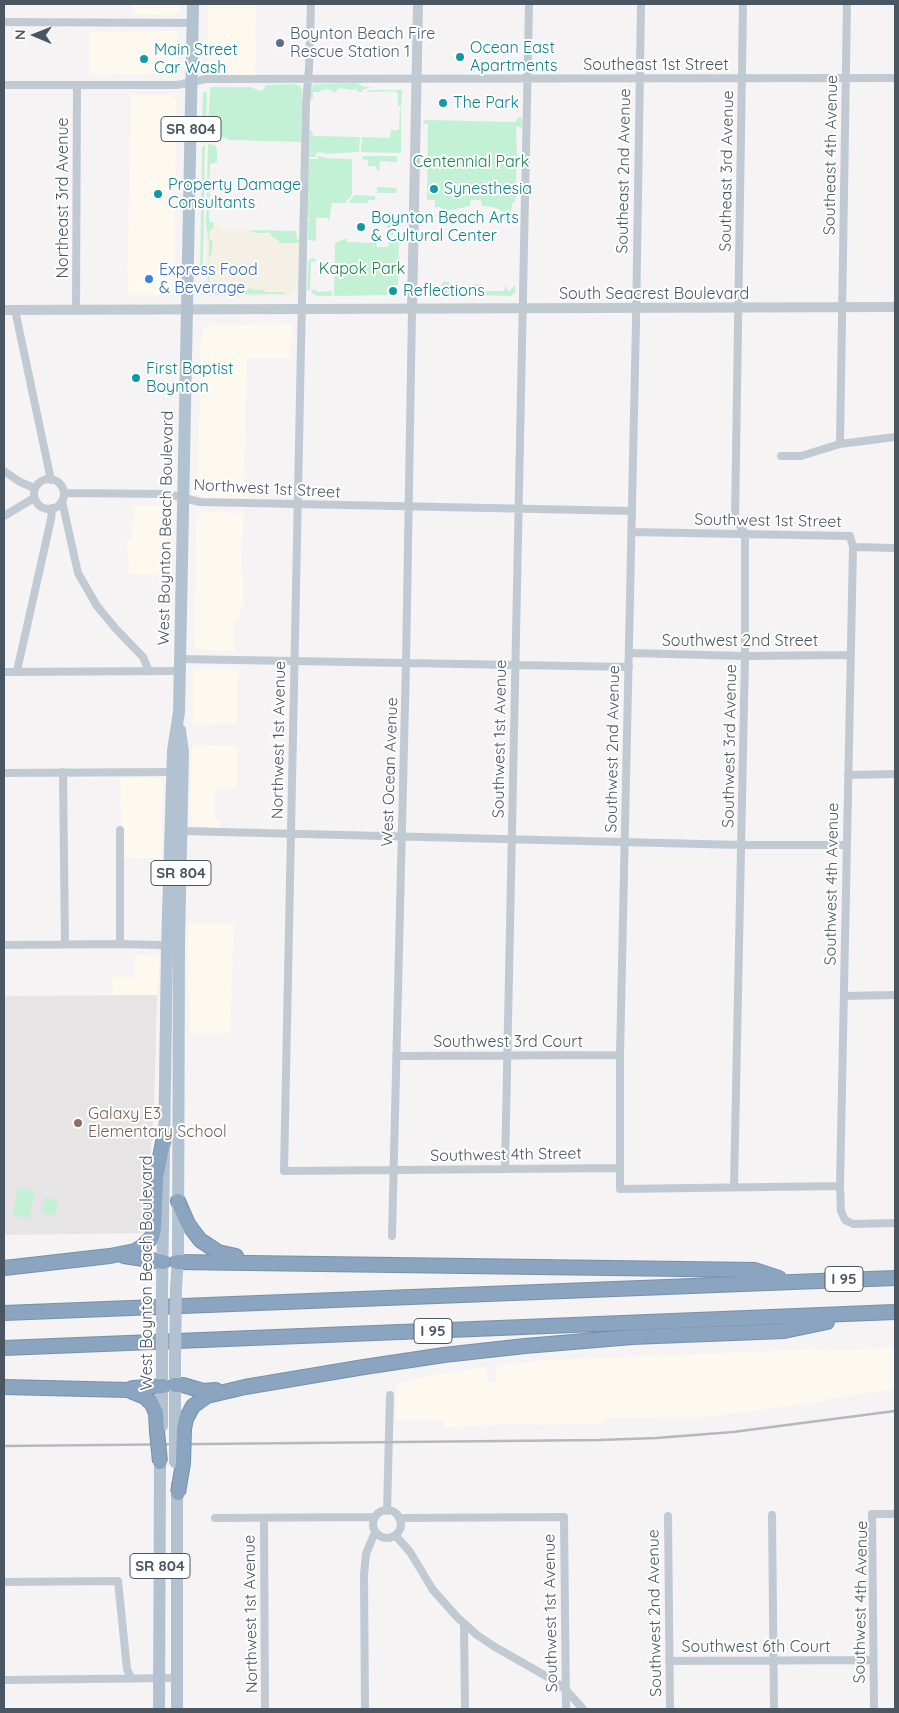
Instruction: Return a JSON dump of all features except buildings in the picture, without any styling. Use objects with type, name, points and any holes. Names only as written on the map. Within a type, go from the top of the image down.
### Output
[{"type":"highway","points":[[110,1256],[139,1249],[152,1237],[155,1225],[156,1178],[164,1137]]},
{"type":"highway","points":[[178,1201],[192,1229],[200,1240],[212,1249],[229,1255],[282,1262]]},
{"type":"highway","points":[[4,1268],[110,1256],[131,1256],[162,1262]]},
{"type":"highway","points":[[177,1262],[754,1270],[792,1281]]},
{"type":"highway","name":"I 95","points":[[4,1313],[895,1278]]},
{"type":"highway","name":"I 95","points":[[4,1348],[895,1312]]},
{"type":"highway","points":[[160,1462],[170,1431],[188,1414],[193,1406],[213,1394],[245,1387],[472,1351],[606,1339],[784,1331],[862,1314]]},
{"type":"highway","points":[[128,1390],[169,1385],[203,1391],[245,1387]]},
{"type":"highway","points":[[4,1386],[128,1390],[146,1397],[170,1431],[183,1463],[178,1493]]},
{"type":"main road","name":"SR 804","points":[[188,311],[193,4]]},
{"type":"main road","name":"West Boynton Beach Boulevard","points":[[170,1431],[169,1385],[162,1359],[167,947],[172,772],[178,717],[180,665],[188,311]]},
{"type":"main road","name":"West Boynton Beach Boulevard","points":[[169,1385],[175,1359],[178,1201],[184,752],[178,717]]},
{"type":"main road","points":[[167,947],[173,958],[173,1002],[179,1030]]},
{"type":"main road","points":[[162,1262],[177,1262]]},
{"type":"main road","name":"SR 804","points":[[159,1709],[160,1462]]},
{"type":"main road","name":"SR 804","points":[[177,1709],[178,1493]]},
{"type":"street","name":"Northwest 1st Avenue","points":[[284,1171],[306,103],[311,4]]},
{"type":"street","points":[[412,310],[418,4]]},
{"type":"street","name":"Southwest 1st Avenue","points":[[506,1169],[511,838],[520,508],[529,4]]},
{"type":"street","name":"Southeast 2nd Avenue","points":[[636,309],[641,4]]},
{"type":"street","name":"Southeast 3rd Avenue","points":[[738,308],[743,4]]},
{"type":"street","name":"Southeast 4th Avenue","points":[[842,307],[847,4]]},
{"type":"street","points":[[4,22],[193,23]]},
{"type":"street","name":"Southeast 1st Street","points":[[4,85],[177,86],[206,79],[895,78]]},
{"type":"street","name":"Northeast 3rd Avenue","points":[[76,310],[78,86]]},
{"type":"street","points":[[840,444],[842,307]]},
{"type":"street","name":"South Seacrest Boulevard","points":[[4,310],[188,311],[895,307]]},
{"type":"street","name":"Southwest 3rd Avenue","points":[[734,1187],[745,656],[744,533],[735,519],[738,308]]},
{"type":"street","name":"Southwest 2nd Avenue","points":[[636,309],[620,1055],[620,1189],[734,1187]]},
{"type":"street","points":[[15,310],[51,480]]},
{"type":"street","name":"West Ocean Avenue","points":[[392,1236],[406,663],[412,310]]},
{"type":"street","points":[[781,456],[801,456],[840,444],[895,438]]},
{"type":"street","points":[[4,471],[20,482],[34,488]]},
{"type":"street","points":[[52,508],[40,506],[34,498],[34,488],[40,482],[51,480],[62,486],[78,573],[106,618],[143,656],[149,671]]},
{"type":"street","name":"Northwest 1st Street","points":[[63,497],[168,494],[200,502],[409,507]]},
{"type":"street","points":[[17,671],[52,508],[63,497]]},
{"type":"street","points":[[4,516],[34,498]]},
{"type":"street","points":[[409,507],[632,511]]},
{"type":"street","name":"Southwest 1st Street","points":[[631,532],[850,536],[853,547],[895,548]]},
{"type":"street","name":"Southwest 4th Avenue","points":[[853,547],[841,1211],[845,1220],[853,1224],[895,1223]]},
{"type":"street","name":"Southwest 2nd Street","points":[[629,654],[850,655]]},
{"type":"street","points":[[4,672],[149,671],[180,665],[295,662],[629,667]]},
{"type":"street","points":[[63,772],[65,944]]},
{"type":"street","points":[[4,773],[172,772]]},
{"type":"street","points":[[848,775],[895,774]]},
{"type":"street","points":[[120,830],[120,944]]},
{"type":"street","points":[[182,831],[742,845],[847,845]]},
{"type":"street","points":[[4,945],[120,944],[167,947]]},
{"type":"street","points":[[844,996],[895,995]]},
{"type":"street","name":"Southwest 3rd Court","points":[[396,1056],[620,1055]]},
{"type":"street","name":"Southwest 4th Street","points":[[284,1171],[619,1168]]},
{"type":"street","points":[[734,1187],[840,1186]]},
{"type":"street","points":[[387,1511],[390,1395]]},
{"type":"street","points":[[382,1511],[387,1511],[394,1513],[399,1518],[401,1526],[395,1535],[386,1538],[376,1532],[373,1524],[375,1517],[382,1511]]},
{"type":"street","name":"Southwest 4th Avenue","points":[[874,1709],[872,1514],[895,1514]]},
{"type":"street","points":[[772,1515],[774,1709]]},
{"type":"street","name":"Southwest 2nd Avenue","points":[[668,1516],[670,1709]]},
{"type":"street","points":[[215,1518],[375,1517]]},
{"type":"street","name":"Southwest 1st Avenue","points":[[399,1518],[564,1517],[566,1709]]},
{"type":"street","name":"Northwest 1st Avenue","points":[[264,1518],[265,1709]]},
{"type":"street","points":[[365,1709],[364,1575],[366,1554],[376,1532]]},
{"type":"street","points":[[395,1535],[410,1552],[432,1590],[464,1624],[495,1647],[553,1680],[566,1690],[583,1709]]},
{"type":"street","points":[[4,1582],[118,1581],[127,1669],[131,1678]]},
{"type":"street","points":[[464,1624],[465,1709]]},
{"type":"street","name":"Southwest 6th Court","points":[[669,1661],[873,1660]]},
{"type":"street","points":[[4,1680],[177,1678]]},
{"type":"shaded area","points":[[132,4],[179,4],[179,12],[172,15],[133,14]]},
{"type":"shaded area","points":[[208,4],[256,4],[255,76],[212,74],[208,69]]},
{"type":"shaded area","points":[[176,31],[178,33],[177,70],[170,74],[90,75],[90,32]]},
{"type":"shaded area","points":[[131,95],[170,95],[177,100],[173,290],[167,295],[127,295]]},
{"type":"shaded area","points":[[286,324],[292,326],[291,358],[247,358],[243,501],[212,500],[197,495],[201,339],[203,329],[209,325]]},
{"type":"shaded area","points":[[133,506],[169,506],[168,575],[129,574],[127,539],[132,539]]},
{"type":"shaded area","points":[[203,512],[243,513],[241,573],[243,574],[243,607],[240,607],[240,619],[234,619],[234,651],[195,648],[196,521]]},
{"type":"shaded area","points":[[195,669],[238,669],[237,723],[193,724],[193,674]]},
{"type":"shaded area","points":[[192,745],[237,746],[237,789],[214,789],[214,819],[220,820],[220,829],[193,825],[190,817]]},
{"type":"shaded area","points":[[157,777],[163,780],[161,859],[122,858],[120,778]]},
{"type":"shaded area","points":[[188,924],[234,924],[230,1033],[190,1033]]},
{"type":"shaded area","points":[[135,954],[157,956],[160,958],[157,995],[112,996],[113,977],[135,977]]},
{"type":"shaded area","name":"Galaxy E3 Elementary School","points":[[157,995],[149,1224],[144,1233],[4,1235],[4,996]]},
{"type":"shaded area","points":[[895,1348],[895,1389],[825,1399],[825,1401],[708,1417],[604,1418],[604,1424],[482,1425],[444,1428],[444,1420],[396,1420],[397,1384],[434,1375],[472,1369],[487,1367],[487,1382],[496,1383],[497,1366],[534,1361],[818,1349],[827,1351]]},
{"type":"green space","points":[[357,83],[364,87],[371,87],[362,90],[362,92],[358,92],[357,89],[340,88],[335,93],[329,89],[321,90],[320,92],[313,92],[312,99],[310,98],[311,89],[314,84],[320,87],[318,84]]},
{"type":"green space","points":[[295,84],[300,86],[302,90],[301,142],[229,140],[208,130],[210,87],[251,87],[259,91],[263,90],[266,85]]},
{"type":"green space","points":[[372,90],[402,90],[401,106],[398,106],[398,93],[395,91],[366,92]]},
{"type":"green space","points":[[203,92],[207,92],[206,132],[202,129]]},
{"type":"green space","points":[[400,108],[401,153],[361,152],[362,137],[390,138],[391,130],[399,130]]},
{"type":"green space","name":"Centennial Park","points":[[520,116],[522,128],[516,126],[515,203],[513,202],[510,214],[492,207],[482,206],[481,200],[471,200],[470,206],[441,212],[441,207],[435,207],[435,200],[427,200],[428,124],[423,124],[424,120],[515,122]]},
{"type":"green space","points":[[310,130],[313,136],[360,137],[359,152],[327,154],[319,152],[316,154],[316,157],[309,157],[309,150],[313,150],[309,149]]},
{"type":"green space","points":[[205,144],[203,271],[200,271],[202,147]]},
{"type":"green space","points":[[208,144],[215,145],[217,149],[217,162],[210,164],[209,222],[213,222],[214,226],[209,235],[213,242],[210,272],[213,274],[211,284],[213,287],[246,290],[252,287],[253,290],[262,289],[266,292],[283,292],[287,294],[213,295],[209,292],[207,286],[209,244],[206,224]]},
{"type":"green space","points":[[318,156],[352,159],[352,195],[345,203],[332,203],[329,222],[328,218],[316,218],[316,241],[308,240],[308,221],[310,219],[308,218],[309,159],[318,159]]},
{"type":"green space","points":[[362,156],[397,156],[397,162],[380,161],[378,171],[375,166],[368,166],[368,160],[362,159]]},
{"type":"green space","points":[[377,187],[397,188],[396,193],[377,193]]},
{"type":"green space","points":[[355,195],[375,196],[375,200],[368,200],[368,203],[349,203]]},
{"type":"green space","points":[[387,212],[394,212],[396,223],[393,235],[387,234]]},
{"type":"green space","points":[[248,230],[296,231],[299,243],[279,243],[270,233],[256,233]]},
{"type":"green space","name":"Kapok Park","points":[[347,238],[347,242],[376,243],[377,247],[388,247],[389,239],[399,239],[398,285],[389,287],[387,295],[334,296],[335,243]]},
{"type":"green space","points":[[314,258],[317,261],[311,262],[310,290],[307,290],[308,262]]},
{"type":"green space","points":[[444,281],[449,282],[451,296],[435,295]]},
{"type":"green space","points":[[473,284],[483,285],[483,291],[504,291],[507,284],[506,288],[509,291],[515,285],[515,292],[511,296],[472,295]]},
{"type":"green space","points":[[311,290],[316,290],[317,292],[332,291],[332,296],[318,296],[313,294]]},
{"type":"green space","points":[[18,1187],[35,1191],[29,1219],[13,1216]]},
{"type":"green space","points":[[45,1197],[58,1200],[55,1216],[42,1213]]},
{"type":"sand","points":[[213,222],[218,222],[218,229],[248,230],[268,234],[269,232],[271,237],[278,240],[279,243],[299,243],[299,291],[295,291],[289,296],[209,296],[205,287],[206,224],[209,244],[207,286],[211,294],[285,294],[283,292],[266,292],[262,289],[253,290],[252,288],[245,291],[214,292],[213,287],[209,285],[210,275],[213,274],[208,271],[213,242],[212,239],[211,241],[209,231],[212,232],[214,228]]},
{"type":"railway","points":[[4,1446],[656,1438],[733,1432],[895,1411]]},
{"type":"place","name":"Boynton Beach Fire Rescue Station 1","points":[[280,43]]},
{"type":"place","name":"Ocean East Apartments","points":[[460,57]]},
{"type":"place","name":"Main Street Car Wash","points":[[144,59]]},
{"type":"place","name":"The Park","points":[[443,103]]},
{"type":"place","name":"Synesthesia","points":[[434,189]]},
{"type":"place","name":"Property Damage Consultants","points":[[158,194]]},
{"type":"place","name":"Boynton Beach Arts & Cultural Center","points":[[361,227]]},
{"type":"place","name":"Express Food & Beverage","points":[[149,279]]},
{"type":"place","name":"Reflections","points":[[393,291]]},
{"type":"place","name":"First Baptist Boynton","points":[[136,378]]},
{"type":"place","name":"Galaxy E3 Elementary School","points":[[78,1123]]}]
